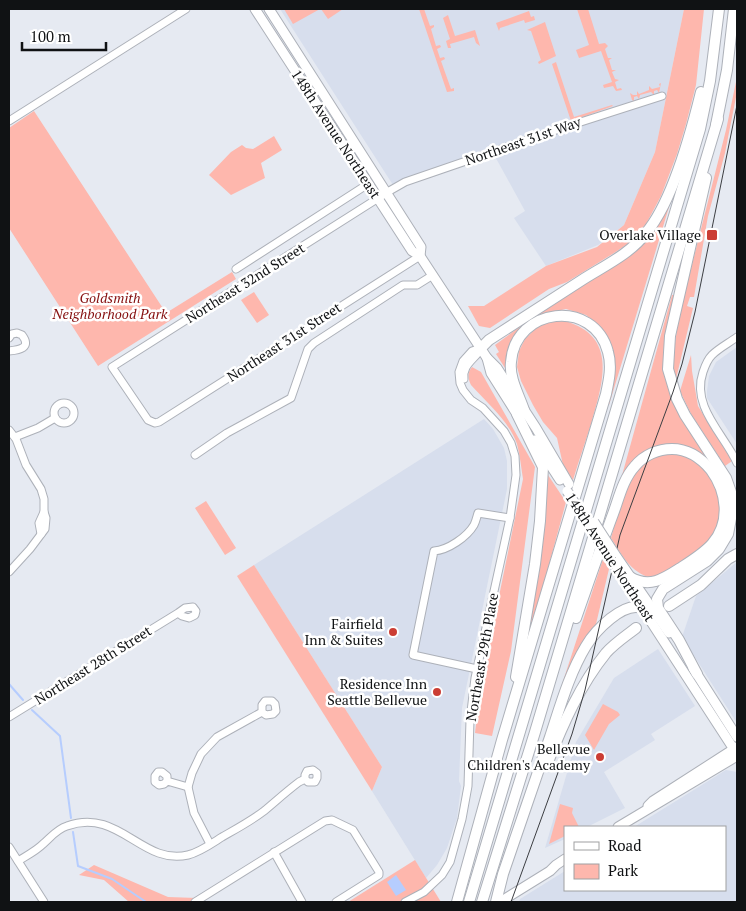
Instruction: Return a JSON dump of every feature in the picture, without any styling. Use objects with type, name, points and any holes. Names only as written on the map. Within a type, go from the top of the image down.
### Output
[{"type":"highway","points":[[470,902],[700,129],[710,80],[720,9]]},
{"type":"highway","points":[[697,674],[680,640],[658,608],[656,602],[663,589],[707,561],[719,549],[728,534],[733,508],[732,495],[726,478],[681,407],[668,369],[670,336],[705,187],[727,70],[734,9]]},
{"type":"highway","points":[[481,348],[489,340],[624,254],[639,242],[650,228],[665,200],[692,129],[717,31]]},
{"type":"highway","points":[[482,902],[536,732],[718,119]]},
{"type":"highway","points":[[458,899],[502,740],[606,394],[610,375],[608,353],[604,343],[592,327],[576,317],[558,315],[535,322],[522,335],[512,356],[511,371],[521,412],[543,464],[532,585],[514,688],[502,740]]},
{"type":"highway","points":[[536,732],[628,476],[635,465],[653,452],[674,449],[690,453],[705,464],[723,491],[724,512],[721,530],[704,552],[668,576],[649,583],[639,582],[630,578]]},
{"type":"highway","points":[[669,606],[701,585],[728,559],[737,554]]},
{"type":"highway","points":[[496,902],[568,686],[585,647],[594,635],[620,612],[632,606],[642,608]]},
{"type":"highway","points":[[510,862],[562,727],[573,705],[607,653],[636,628]]},
{"type":"main road","name":"148th Avenue Northeast","points":[[255,9],[412,251],[420,256],[481,348],[487,358],[491,373],[521,412],[613,557],[642,608],[736,751]]},
{"type":"main road","name":"148th Avenue Northeast","points":[[269,9],[421,247],[420,256]]},
{"type":"main road","name":"148th Avenue Northeast","points":[[613,557],[630,578],[697,674],[737,737]]},
{"type":"main road","points":[[724,717],[737,730]]},
{"type":"main road","points":[[620,826],[659,804],[736,751]]},
{"type":"main road","points":[[499,897],[550,871],[564,860]]},
{"type":"main road","points":[[550,871],[557,870],[564,866]]},
{"type":"street","points":[[9,120],[186,9]]},
{"type":"street","name":"Northeast 31st Way","points":[[378,199],[386,192],[405,182],[662,96]]},
{"type":"street","name":"Northeast 32nd Street","points":[[236,269],[368,184]]},
{"type":"street","name":"Northeast 32nd Street","points":[[148,420],[112,367],[378,199]]},
{"type":"street","name":"Northeast 31st Street","points":[[148,420],[155,423],[159,422],[420,256]]},
{"type":"street","points":[[195,456],[227,433],[292,398],[308,349],[314,343],[403,285],[417,285],[433,275]]},
{"type":"street","points":[[9,338],[12,334],[17,333],[22,335],[25,342],[21,350],[9,352]]},
{"type":"street","points":[[737,337],[713,355],[707,362],[700,385],[704,409],[737,463]]},
{"type":"street","name":"Northeast 29th Place","points":[[406,902],[424,892],[433,884],[450,862],[462,819],[468,786],[470,720],[477,669],[510,518],[516,475],[515,456],[511,443],[504,431],[477,403],[471,400],[460,383],[459,372],[463,361],[469,354],[481,348]]},
{"type":"street","points":[[15,437],[38,428],[55,418]]},
{"type":"street","points":[[9,430],[15,437],[26,464],[41,489],[44,499],[46,525],[45,529],[9,572]]},
{"type":"street","points":[[477,669],[413,655],[434,551],[449,547],[467,534],[474,524],[478,513],[510,518]]},
{"type":"street","name":"Northeast 28th Street","points":[[9,717],[178,612]]},
{"type":"street","points":[[210,844],[194,813],[188,787],[196,763],[209,744],[217,737],[262,712]]},
{"type":"street","points":[[18,861],[42,845],[57,831],[76,823],[102,823],[112,826],[156,852],[187,855],[197,852],[262,812],[305,779]]},
{"type":"street","points":[[167,781],[188,787]]},
{"type":"street","points":[[195,902],[325,820],[332,820],[353,830],[379,872],[379,876],[336,902]]},
{"type":"street","points":[[9,847],[44,902]]},
{"type":"street","points":[[274,852],[302,902]]},
{"type":"street","points":[[208,894],[213,902]]},
{"type":"shaded area","points":[[280,9],[684,9],[655,152],[624,225],[598,245],[546,266],[514,218],[525,211],[492,151],[393,185]]},
{"type":"shaded area","points":[[737,347],[737,444],[707,398],[707,391],[709,376],[716,362]]},
{"type":"shaded area","points":[[484,419],[493,429],[504,448],[507,461],[507,489],[462,708],[459,781],[461,786],[457,818],[447,848],[437,865],[426,878],[372,791],[382,767],[254,565]]},
{"type":"shaded area","points":[[737,562],[737,723],[682,637],[696,596]]},
{"type":"shaded area","name":"Bellevue Children's Academy","points":[[658,649],[695,706],[651,734],[655,740],[604,772],[625,808],[589,826],[564,826],[564,839],[545,848],[576,742],[614,678]]},
{"type":"shaded area","points":[[726,770],[737,772],[737,902],[519,902],[520,899],[564,872],[564,891],[726,891],[726,826],[636,826]]},
{"type":"green space","points":[[284,9],[320,9],[293,24]]},
{"type":"green space","points":[[321,9],[343,9],[328,19]]},
{"type":"green space","points":[[419,9],[424,9],[430,26],[434,25],[431,29],[436,46],[440,45],[441,47],[437,49],[440,58],[444,57],[445,59],[441,61],[451,89],[454,88],[454,91],[447,92]]},
{"type":"green space","points":[[577,9],[588,9],[599,44],[605,43],[608,46],[605,49],[608,58],[612,58],[609,60],[612,70],[616,70],[612,72],[615,79],[619,80],[615,82],[617,89],[621,88],[622,90],[616,91],[613,86],[604,88],[603,85],[612,82],[601,51],[579,58],[576,50],[589,45]]},
{"type":"green space","points":[[684,9],[704,9],[696,85],[677,154],[661,196],[646,224],[629,243],[567,282],[549,289],[490,328],[479,326],[468,306],[484,306],[546,266],[597,247],[624,225],[655,152]]},
{"type":"green space","points":[[529,11],[531,17],[534,16],[535,20],[525,23],[524,20],[500,28],[499,31],[496,23]]},
{"type":"green space","points":[[448,15],[455,36],[475,30],[480,46],[476,43],[474,37],[450,44],[451,48],[448,48],[446,41],[450,39],[443,18]]},
{"type":"green space","points":[[545,22],[556,56],[539,64],[538,62],[541,60],[531,31],[527,30]]},
{"type":"green space","points":[[556,62],[574,117],[613,106],[571,121],[552,64]]},
{"type":"green space","points":[[737,77],[737,92],[725,153],[708,216],[694,297],[690,297],[687,306],[693,308],[676,379],[673,366],[679,316],[726,130]]},
{"type":"green space","points":[[661,83],[659,93],[657,90],[654,91],[654,95],[651,92],[640,95],[639,99],[637,96],[634,97],[634,101],[632,100],[630,93],[637,95],[637,91],[639,94],[649,90],[649,86],[652,89],[660,87],[659,84]]},
{"type":"green space","name":"Goldsmith Neighborhood Park","points":[[34,111],[166,313],[232,272],[236,279],[98,366],[9,228],[9,128]]},
{"type":"green space","points":[[274,136],[282,150],[261,163],[265,178],[231,195],[209,175],[231,152],[242,145],[253,149]]},
{"type":"green space","points":[[667,206],[669,207],[609,405],[615,362],[608,338],[600,326],[586,315],[566,309],[538,315],[622,260],[647,240]]},
{"type":"green space","points":[[254,292],[269,315],[257,323],[241,300]]},
{"type":"green space","points":[[672,295],[674,295],[664,343],[664,359],[669,387],[679,410],[707,456],[705,458],[670,444],[621,479]]},
{"type":"green space","points":[[565,321],[582,328],[593,337],[600,348],[602,361],[600,390],[573,480],[563,465],[557,438],[543,422],[533,405],[521,381],[517,367],[519,351],[525,339],[536,328],[549,322]]},
{"type":"green space","points":[[525,323],[513,337],[508,350],[505,368],[496,354],[499,352],[495,345]]},
{"type":"green space","points":[[691,355],[698,406],[732,461],[725,466],[691,414],[680,391]]},
{"type":"green space","points":[[472,367],[481,372],[535,467],[511,651],[492,736],[475,733],[480,689],[523,479],[517,444],[509,428],[471,385],[468,376]]},
{"type":"green space","points":[[669,452],[692,458],[706,470],[713,479],[717,490],[719,513],[713,535],[701,549],[680,564],[651,578],[637,572],[632,567],[611,538],[620,505],[634,473],[650,458]]},
{"type":"green space","points":[[548,475],[566,502],[521,668],[541,556]]},
{"type":"green space","points":[[206,501],[236,548],[225,555],[195,508]]},
{"type":"green space","points":[[603,559],[609,569],[596,624],[574,659],[514,831]]},
{"type":"green space","points":[[254,565],[382,767],[372,791],[237,576]]},
{"type":"green space","points":[[603,704],[620,715],[609,724],[594,750],[585,735]]},
{"type":"green space","points":[[560,804],[573,808],[572,813],[578,826],[564,826],[564,836],[549,844]]},
{"type":"green space","points":[[415,860],[441,902],[348,902]]},
{"type":"green space","points":[[94,865],[168,897],[197,898],[190,902],[129,902],[104,880],[79,875]]},
{"type":"water","points":[[396,875],[406,890],[396,896],[387,882]]},
{"type":"waterway","points":[[9,684],[23,700]]},
{"type":"waterway","points":[[32,710],[60,736],[71,818]]},
{"type":"waterway","points":[[73,832],[78,866],[112,879],[146,902]]},
{"type":"tram line","points":[[511,902],[572,734],[585,690],[620,535],[682,364],[695,312],[737,105]]},
{"type":"place","name":"Overlake Village","points":[[712,235]]},
{"type":"place","name":"Fairfield Inn & Suites","points":[[393,632]]},
{"type":"place","name":"Residence Inn Seattle Bellevue","points":[[437,692]]},
{"type":"place","name":"Bellevue Children's Academy","points":[[600,757]]}]
